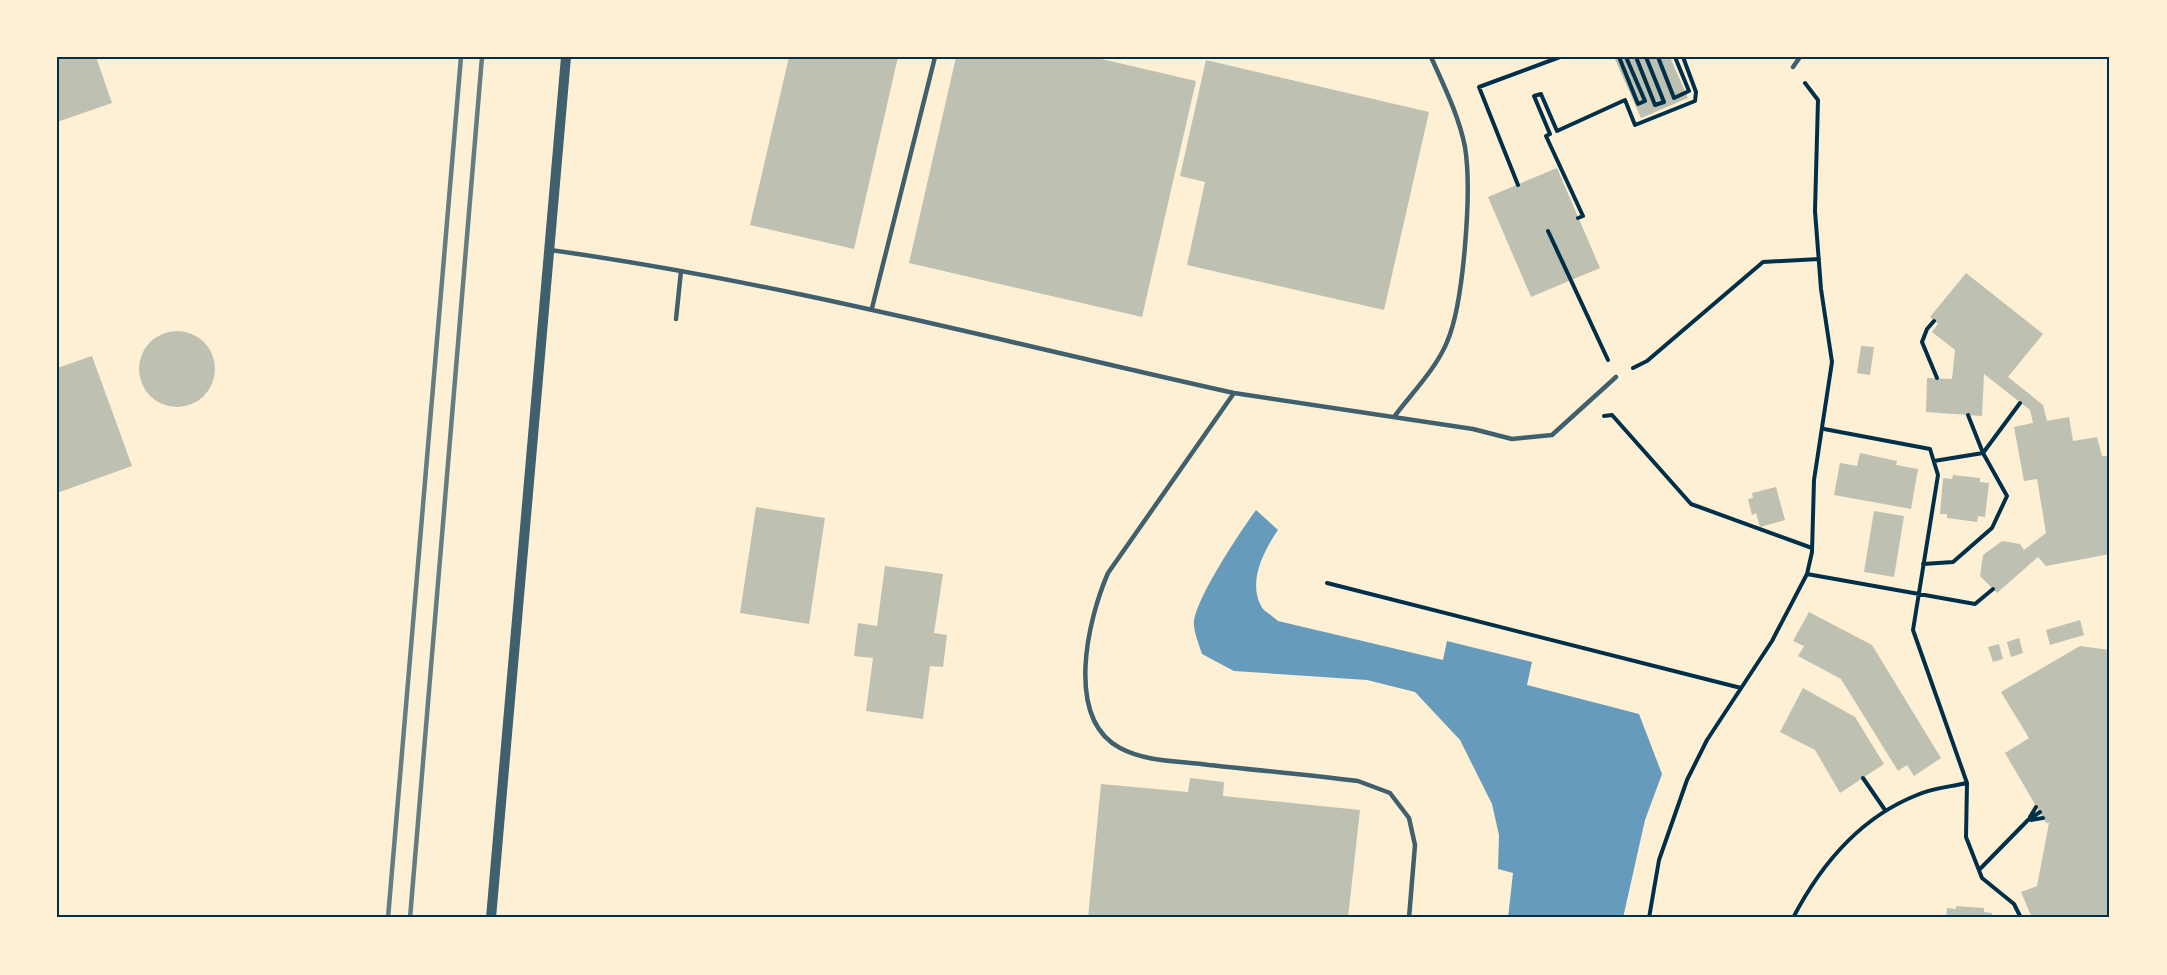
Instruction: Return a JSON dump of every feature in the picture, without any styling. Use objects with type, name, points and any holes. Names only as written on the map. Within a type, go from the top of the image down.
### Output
[{"type":"street","points":[[491,918],[566,57]]},
{"type":"lane","points":[[872,308],[934,57]]},
{"type":"lane","points":[[1394,417],[1446,345],[1455,319],[1461,281],[1468,179],[1465,146],[1451,102],[1431,57]]},
{"type":"lane","points":[[1793,67],[1800,57]]},
{"type":"lane","points":[[550,250],[681,271],[872,308],[1234,393],[1473,429],[1512,439],[1552,435],[1616,377]]},
{"type":"lane","points":[[676,319],[681,271]]},
{"type":"lane","points":[[1234,393],[1108,573],[1094,604],[1084,688],[1091,720],[1119,748],[1153,759],[1358,781],[1390,793],[1409,818],[1416,845],[1409,918]]},
{"type":"path","points":[[1518,185],[1479,87],[1560,57]]},
{"type":"path","points":[[1619,57],[1638,104],[1645,101],[1626,57]]},
{"type":"path","points":[[1636,57],[1655,105],[1664,102],[1646,57]]},
{"type":"path","points":[[1658,57],[1674,98],[1689,91],[1675,57]]},
{"type":"path","points":[[1578,218],[1583,216],[1546,136],[1550,134],[1534,96],[1541,94],[1557,131],[1625,100],[1635,125],[1695,101],[1696,92],[1683,57]]},
{"type":"path","points":[[1649,918],[1659,860],[1687,780],[1707,740],[1772,641],[1807,574],[1812,548],[1814,480],[1824,429],[1832,362],[1815,211],[1818,100],[1793,67]]},
{"type":"path","points":[[1548,231],[1616,377],[1647,361],[1764,262],[1819,259]]},
{"type":"path","points":[[1934,321],[1927,329],[1922,342],[1937,378]]},
{"type":"path","points":[[1934,461],[1983,453],[2020,403]]},
{"type":"path","points":[[1570,417],[1612,415],[1691,504],[1812,548]]},
{"type":"path","points":[[1923,564],[1953,562],[1992,528],[2007,496],[1983,453],[1968,415]]},
{"type":"path","points":[[1824,429],[1930,449],[1938,475],[1912,630],[1967,783],[1966,837],[1983,878],[2014,904],[2022,918]]},
{"type":"path","points":[[1807,574],[1976,604],[1993,589]]},
{"type":"path","points":[[1327,583],[1741,688]]},
{"type":"path","points":[[1863,778],[1885,810]]},
{"type":"path","points":[[1793,918],[1810,885],[1850,836],[1885,810],[1919,794],[1967,783]]},
{"type":"path","points":[[2028,820],[2036,807]]},
{"type":"path","points":[[1979,870],[2028,820],[2040,812]]},
{"type":"path","points":[[2028,820],[2043,818]]},
{"type":"water","points":[[1256,510],[1278,530],[1263,557],[1256,589],[1263,609],[1278,621],[1443,660],[1447,641],[1532,662],[1527,685],[1639,714],[1662,774],[1645,820],[1623,918],[1508,918],[1513,873],[1498,869],[1499,835],[1492,804],[1460,740],[1415,692],[1367,680],[1234,671],[1202,654],[1194,626],[1200,602],[1219,567]]},
{"type":"building","points":[[57,57],[96,57],[112,103],[57,122]]},
{"type":"building","points":[[789,57],[898,57],[854,249],[750,225]]},
{"type":"building","points":[[956,57],[1093,57],[1196,81],[1142,317],[909,263]]},
{"type":"building","points":[[1614,57],[1670,57],[1688,98],[1641,118]]},
{"type":"building","points":[[1206,60],[1429,112],[1384,310],[1187,265],[1205,182],[1180,176]]},
{"type":"building","points":[[1557,168],[1600,268],[1531,297],[1488,197]]},
{"type":"building","points":[[1966,273],[2043,334],[2008,377],[2043,405],[2047,421],[2069,417],[2073,441],[2097,437],[2102,456],[2110,456],[2110,554],[2046,566],[2038,557],[1997,593],[1980,576],[1983,555],[2002,541],[2020,544],[2024,550],[2046,533],[2037,479],[2024,481],[2014,427],[2033,423],[2030,410],[1984,374],[1982,416],[1926,412],[1927,378],[1952,379],[1955,350],[1932,332],[1938,324],[1930,317]]},
{"type":"building","points":[[177,331],[191,334],[204,342],[212,355],[215,369],[212,383],[204,396],[191,404],[177,407],[163,404],[150,396],[142,383],[139,369],[142,355],[150,342],[163,334]]},
{"type":"building","points":[[1861,346],[1874,347],[1870,375],[1857,373]]},
{"type":"building","points":[[92,356],[132,466],[57,493],[57,368]]},
{"type":"building","points":[[1860,453],[1897,461],[1896,465],[1918,469],[1911,509],[1834,495],[1840,463],[1857,466]]},
{"type":"building","points":[[1953,475],[1980,478],[1980,482],[1989,483],[1985,517],[1978,516],[1977,522],[1947,518],[1947,514],[1940,514],[1943,478],[1952,479]]},
{"type":"building","points":[[1776,487],[1785,520],[1760,527],[1756,513],[1752,515],[1748,499],[1753,498],[1752,493]]},
{"type":"building","points":[[756,507],[825,518],[809,624],[740,613]]},
{"type":"building","points":[[1874,511],[1904,516],[1894,577],[1864,572]]},
{"type":"building","points":[[885,566],[943,574],[934,633],[947,635],[943,667],[930,666],[923,719],[866,711],[873,658],[854,656],[858,623],[877,626]]},
{"type":"building","points":[[1809,612],[1872,645],[1941,758],[1914,776],[1907,765],[1898,771],[1841,679],[1798,656],[1804,646],[1793,641]]},
{"type":"building","points":[[2080,620],[2084,635],[2050,645],[2046,630]]},
{"type":"building","points":[[2019,638],[2023,653],[2011,657],[2007,642]]},
{"type":"building","points":[[1999,644],[2003,659],[1993,662],[1988,647]]},
{"type":"building","points":[[2080,646],[2110,650],[2110,918],[2032,918],[2021,892],[2037,886],[2049,823],[2046,823],[2005,753],[2029,738],[2001,692]]},
{"type":"building","points":[[1803,688],[1855,717],[1884,764],[1840,793],[1815,750],[1780,732]]},
{"type":"building","points":[[1190,778],[1224,782],[1223,796],[1360,810],[1348,918],[1088,918],[1101,784],[1188,792]]},
{"type":"building","points":[[1956,906],[1984,908],[1984,912],[1992,913],[1992,918],[1946,918],[1947,908],[1956,909]]},
{"type":"railway","points":[[388,918],[461,57]]},
{"type":"railway","points":[[410,918],[482,57]]}]
